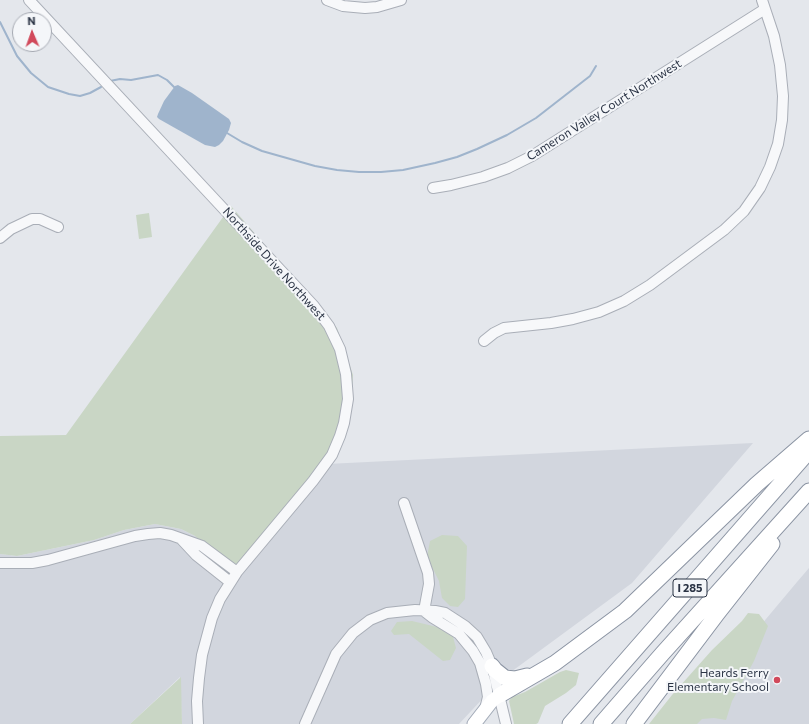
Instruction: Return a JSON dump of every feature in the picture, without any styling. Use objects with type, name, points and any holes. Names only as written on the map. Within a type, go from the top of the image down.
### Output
[{"type":"highway","points":[[500,695],[540,672],[592,636],[634,603],[757,484],[809,439]]},
{"type":"highway","name":"I 285","points":[[570,724],[809,451]]},
{"type":"highway","name":"I 285","points":[[601,724],[809,491]]},
{"type":"highway","points":[[634,724],[717,614],[809,498]]},
{"type":"highway","points":[[492,666],[500,674],[509,678],[523,678],[540,672]]},
{"type":"main road","points":[[474,724],[500,695]]},
{"type":"street","name":"Northside Drive Northwest","points":[[29,0],[314,306],[329,326],[340,349],[346,374],[348,399],[344,423],[335,449],[313,481],[237,572],[230,582],[212,618],[202,655],[198,686],[198,724]]},
{"type":"street","points":[[327,0],[343,6],[365,8],[377,7],[401,0]]},
{"type":"street","points":[[484,341],[494,333],[504,328],[573,320],[599,312],[624,301],[650,285],[724,230],[744,211],[760,188],[770,167],[778,144],[782,120],[783,96],[780,65],[774,36],[764,4]]},
{"type":"street","name":"Cameron Valley Court Northwest","points":[[433,188],[483,177],[508,168],[532,156],[764,4]]},
{"type":"street","points":[[0,238],[11,229],[32,219],[47,221],[58,227]]},
{"type":"street","points":[[404,503],[428,573],[429,584],[424,611]]},
{"type":"street","points":[[0,563],[32,563],[148,534],[166,534],[202,546],[237,572]]},
{"type":"street","points":[[182,540],[196,555],[230,582]]},
{"type":"street","points":[[305,724],[336,654],[353,633],[370,620],[387,613],[406,610],[435,611],[445,613],[472,630],[482,644],[492,666],[506,724]]},
{"type":"street","points":[[424,611],[459,634],[473,651],[480,663],[486,684],[488,697],[485,710]]},
{"type":"shaded area","points":[[753,443],[632,583],[500,680],[459,724],[182,724],[180,677],[130,724],[0,724],[0,554],[17,556],[94,540],[124,530],[155,524],[181,529],[195,536],[327,464]]},
{"type":"shaded area","name":"Heards Ferry Elementary School","points":[[809,568],[809,724],[678,724],[797,582]]},
{"type":"green space","points":[[231,206],[337,328],[353,375],[350,419],[327,464],[235,569],[195,536],[181,529],[155,524],[124,530],[94,540],[17,556],[0,554],[0,436],[66,435]]},
{"type":"green space","points":[[149,213],[152,237],[139,239],[136,215]]},
{"type":"green space","points":[[442,535],[458,536],[467,546],[465,599],[458,607],[450,606],[442,598],[439,581],[427,557],[430,541]]},
{"type":"green space","points":[[748,613],[759,614],[768,626],[754,661],[732,701],[726,720],[714,718],[702,719],[697,724],[649,724],[672,695],[712,650],[742,621]]},
{"type":"green space","points":[[412,621],[437,627],[453,637],[456,648],[450,660],[443,661],[409,634],[394,635],[391,631],[397,622]]},
{"type":"green space","points":[[566,670],[579,673],[576,685],[545,706],[538,723],[514,724],[509,701],[512,697],[525,692]]},
{"type":"green space","points":[[181,677],[182,724],[130,724]]},
{"type":"water","points":[[178,85],[229,119],[231,123],[229,130],[219,145],[215,147],[205,145],[157,117],[164,101],[175,86]]},
{"type":"waterway","points":[[0,22],[17,56],[31,73],[48,87],[80,96],[101,87]]},
{"type":"waterway","points":[[227,133],[262,151],[315,166],[359,172],[403,170],[457,157],[507,135],[536,118],[590,76],[596,66]]},
{"type":"waterway","points":[[110,81],[120,79],[131,80],[158,75],[167,80],[176,89]]},
{"type":"place","name":"Heards Ferry Elementary School","points":[[777,680]]}]
